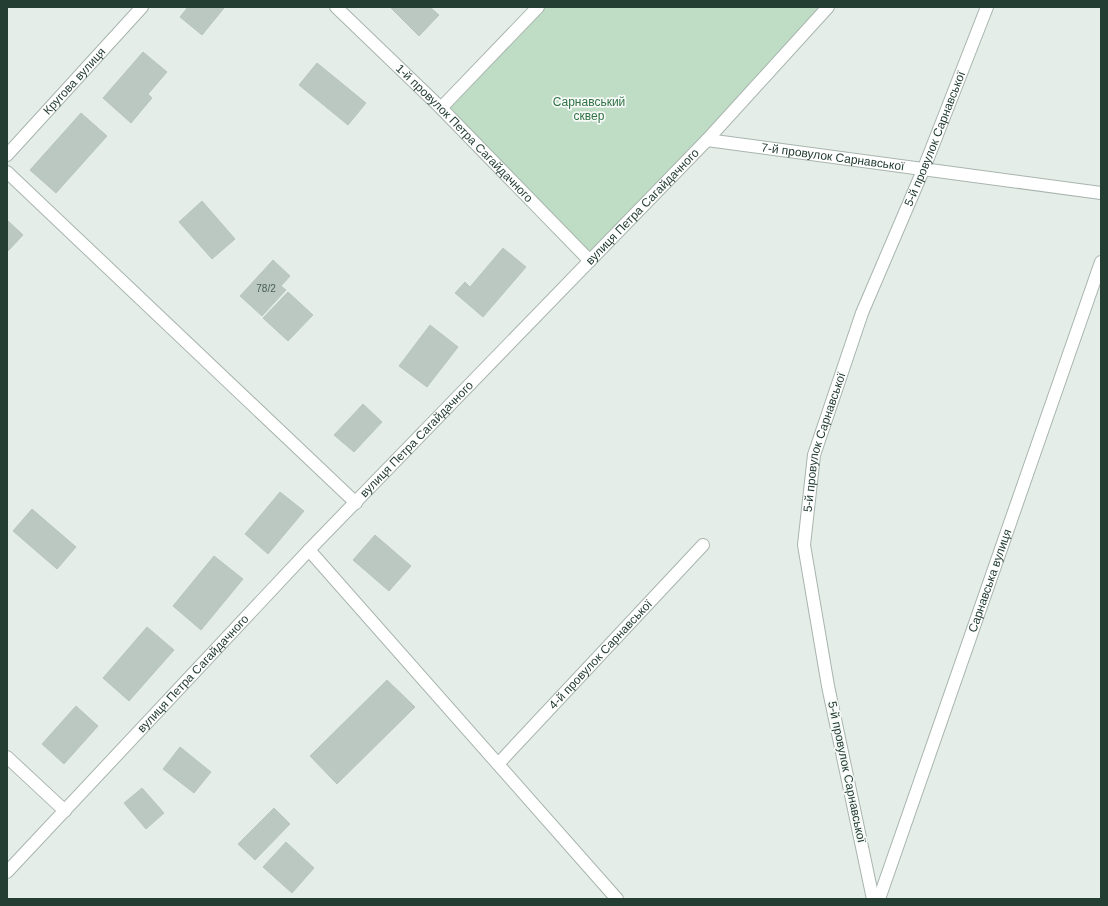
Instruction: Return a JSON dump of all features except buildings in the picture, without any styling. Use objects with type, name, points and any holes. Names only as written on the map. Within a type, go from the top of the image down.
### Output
[{"type":"street","name":"Кругова вулиця","points":[[7,155],[142,7]]},
{"type":"street","name":"1-й провулок Петра Сагайдачного","points":[[336,7],[441,108],[590,261]]},
{"type":"street","points":[[441,108],[538,7]]},
{"type":"street","name":"вулиця Петра Сагайдачного","points":[[7,872],[309,550],[707,140],[828,7]]},
{"type":"street","name":"5-й провулок Сарнавської","points":[[873,899],[828,686],[804,545],[814,455],[862,313],[924,168],[987,7]]},
{"type":"street","name":"7-й провулок Сарнавської","points":[[707,140],[1101,193]]},
{"type":"street","points":[[7,172],[356,503]]},
{"type":"street","name":"Сарнавська вулиця","points":[[879,899],[1101,262]]},
{"type":"street","name":"4-й провулок Сарнавської","points":[[498,764],[703,545]]},
{"type":"street","points":[[309,550],[617,899]]},
{"type":"street","points":[[7,757],[65,810]]},
{"type":"green space","name":"Сарнавський сквер","points":[[543,7],[820,7],[703,138],[589,256],[445,109]]}]
